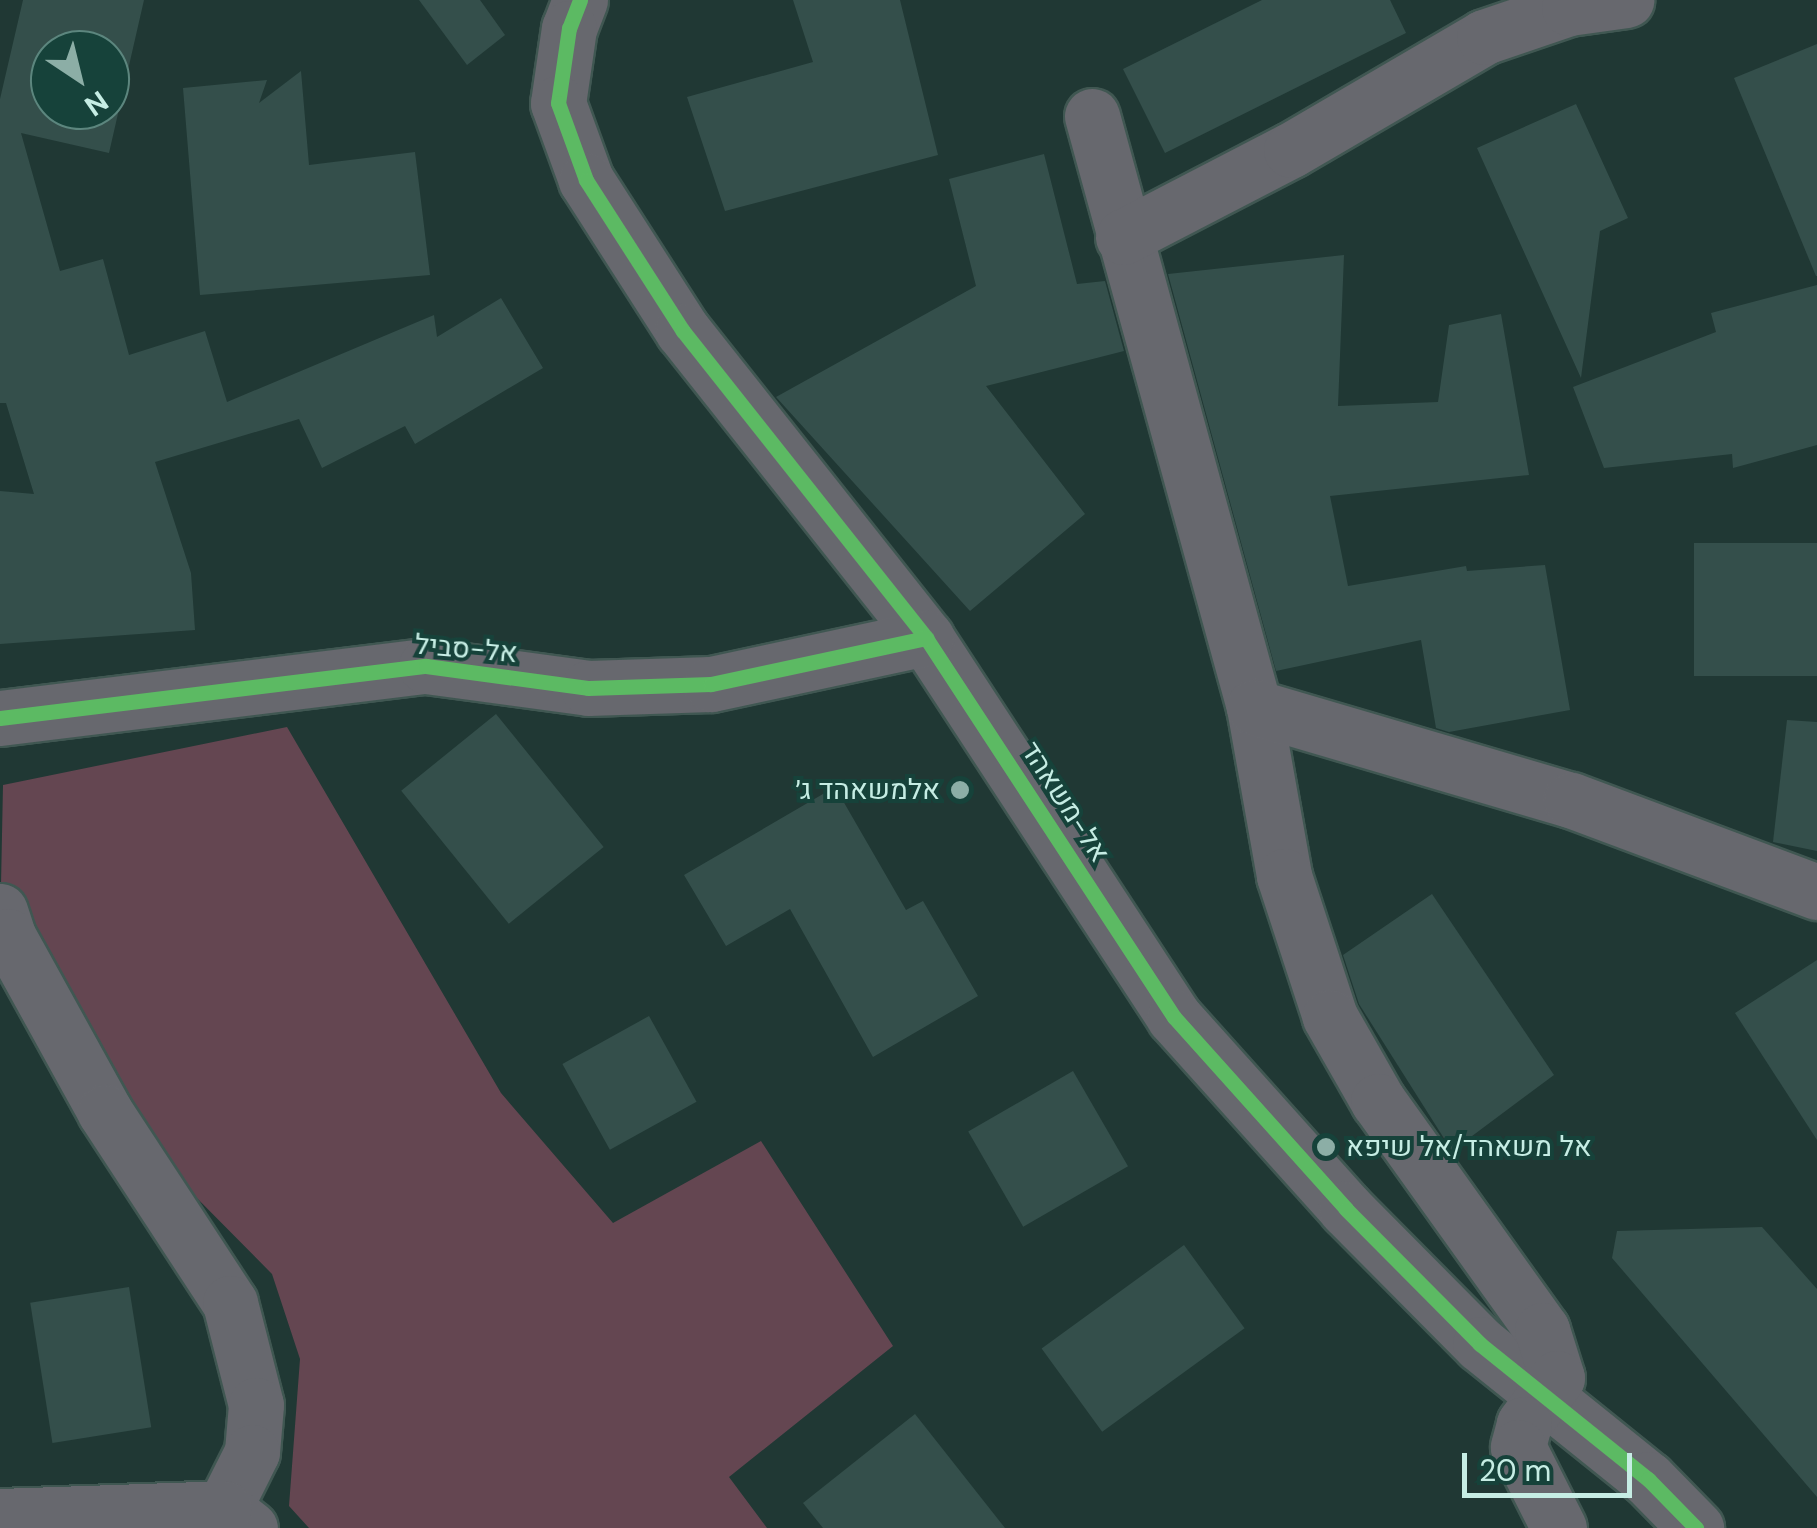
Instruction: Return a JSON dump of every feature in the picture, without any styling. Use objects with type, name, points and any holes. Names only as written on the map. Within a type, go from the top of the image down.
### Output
[{"type":"street","name":"אל-משאהד","points":[[580,0],[569,28],[558,104],[586,180],[682,331],[926,638],[1174,1017],[1346,1210],[1480,1344],[1546,1393],[1696,1528]]},
{"type":"street","points":[[1123,237],[1292,150],[1484,37],[1569,8],[1626,0]]},
{"type":"street","points":[[1092,116],[1254,706],[1284,876],[1330,1017],[1378,1101],[1542,1330],[1557,1365],[1546,1393],[1524,1424],[1518,1447],[1559,1528]]},
{"type":"street","name":"אל-סביל","points":[[0,718],[426,666],[588,688],[711,684],[926,638]]},
{"type":"street","points":[[1254,706],[1572,800],[1817,892]]},
{"type":"street","points":[[0,911],[106,1112],[230,1303],[256,1406],[252,1452],[237,1518],[0,1516]]},
{"type":"shaded area","points":[[287,727],[501,1093],[613,1223],[761,1141],[893,1346],[729,1477],[767,1528],[309,1528],[289,1506],[300,1359],[272,1274],[178,1179],[0,934],[3,785]]},
{"type":"building","points":[[23,0],[144,0],[130,61],[130,30],[30,30],[30,130],[114,130],[109,153],[21,133],[60,271],[103,259],[129,355],[205,331],[227,402],[434,315],[437,337],[501,298],[543,368],[415,444],[405,426],[322,468],[299,419],[155,462],[191,573],[195,630],[0,644],[0,491],[34,494],[6,403],[0,403],[0,99]]},
{"type":"building","points":[[419,0],[480,0],[505,35],[467,65]]},
{"type":"building","points":[[793,0],[900,0],[938,155],[725,211],[687,97],[813,62]]},
{"type":"building","points":[[1262,0],[1390,0],[1406,33],[1165,153],[1123,69]]},
{"type":"building","points":[[1817,44],[1817,276],[1816,276],[1734,78]]},
{"type":"building","points":[[301,71],[309,165],[415,152],[430,275],[200,295],[183,88],[267,80],[259,103]]},
{"type":"building","points":[[1576,104],[1628,218],[1600,231],[1581,378],[1477,148]]},
{"type":"building","points":[[1044,154],[1077,284],[1105,281],[1124,351],[986,386],[1085,514],[970,611],[776,397],[976,286],[949,179]]},
{"type":"building","points":[[1344,255],[1338,406],[1438,402],[1449,325],[1501,314],[1529,475],[1330,496],[1348,586],[1466,566],[1467,571],[1545,565],[1570,710],[1449,732],[1436,728],[1421,640],[1276,671],[1168,274]]},
{"type":"building","points":[[1817,285],[1817,445],[1733,468],[1732,454],[1604,468],[1573,387],[1716,332],[1711,313]]},
{"type":"building","points":[[1694,543],[1817,543],[1817,676],[1694,676]]},
{"type":"building","points":[[496,714],[604,847],[509,924],[401,791]]},
{"type":"building","points":[[1787,720],[1817,722],[1817,851],[1773,842]]},
{"type":"building","points":[[835,787],[906,910],[923,901],[978,996],[873,1057],[790,909],[726,946],[684,875]]},
{"type":"building","points":[[1432,894],[1554,1075],[1452,1151],[1359,1004],[1343,955]]},
{"type":"building","points":[[1817,960],[1817,1140],[1735,1013]]},
{"type":"building","points":[[649,1016],[697,1102],[610,1150],[562,1064]]},
{"type":"building","points":[[1073,1071],[1128,1166],[1023,1227],[968,1132]]},
{"type":"building","points":[[1762,1227],[1817,1289],[1817,1497],[1612,1258],[1617,1231]]},
{"type":"building","points":[[1184,1245],[1245,1328],[1102,1432],[1042,1348]]},
{"type":"building","points":[[129,1287],[151,1427],[52,1443],[30,1303]]},
{"type":"building","points":[[915,1414],[1005,1528],[823,1528],[803,1503]]},
{"type":"cycle path","points":[[580,0],[569,28],[558,103],[586,180],[683,331],[926,638],[1174,1017],[1346,1209],[1480,1344],[1648,1479],[1696,1528]]},
{"type":"cycle path","points":[[0,718],[426,666],[588,688],[711,684],[926,638]]},
{"type":"place","name":"אלמשאהד ג׳","points":[[960,790]]},
{"type":"place","name":"אל משאהד/אל שיפא","points":[[1326,1147]]}]
